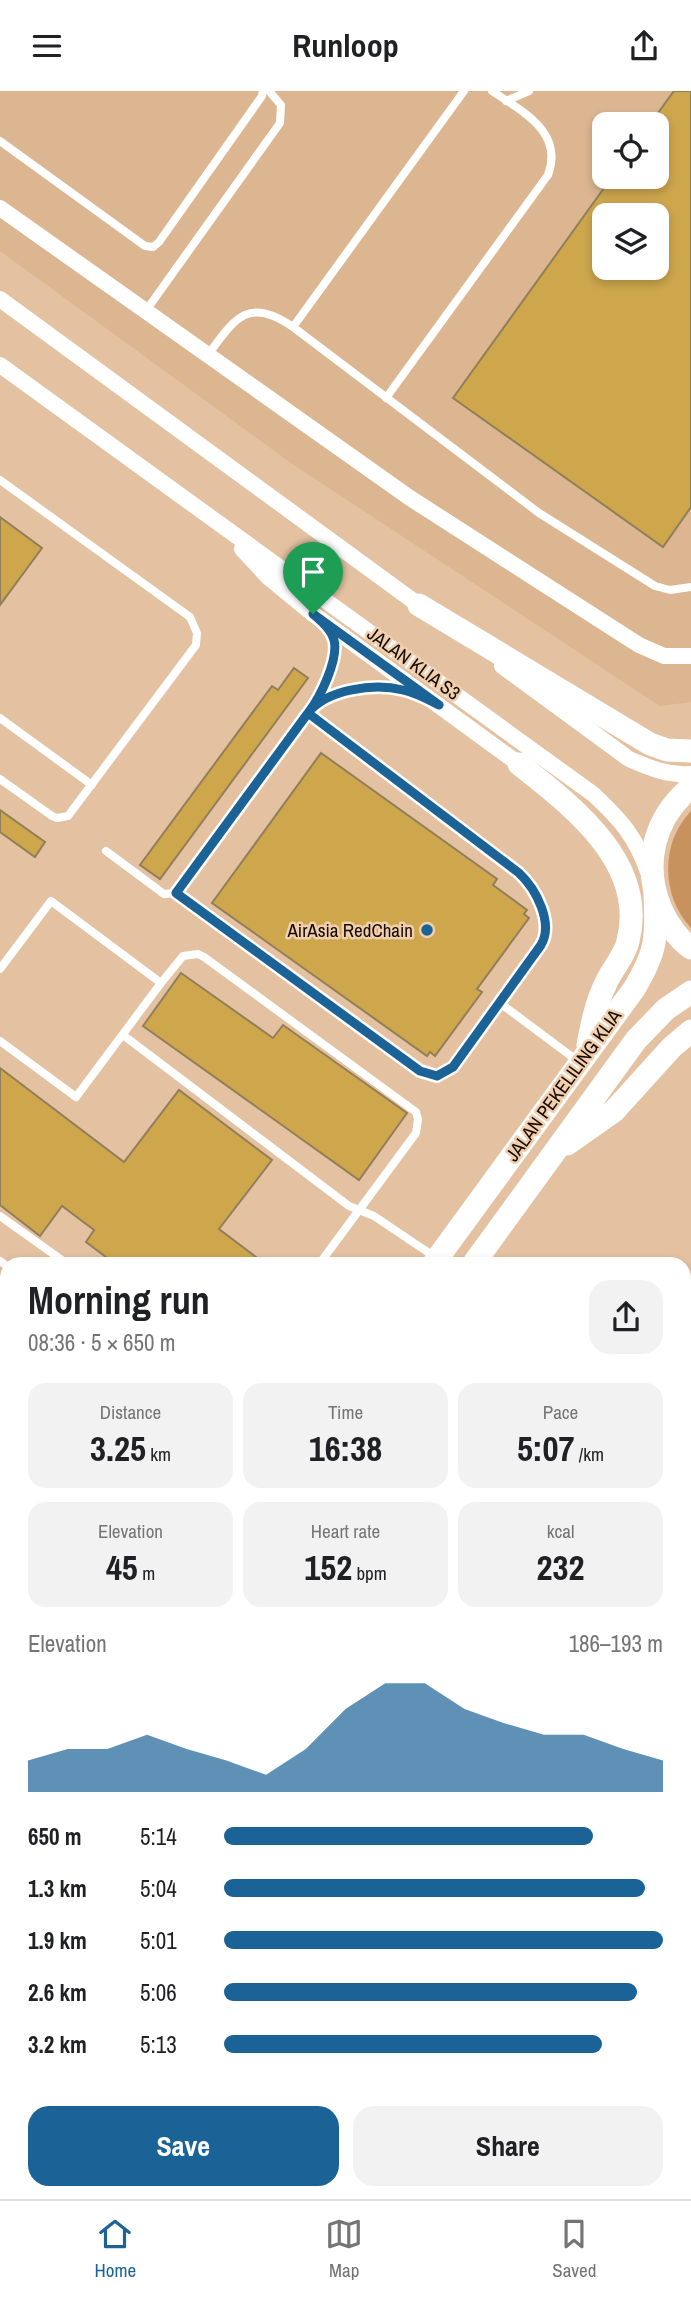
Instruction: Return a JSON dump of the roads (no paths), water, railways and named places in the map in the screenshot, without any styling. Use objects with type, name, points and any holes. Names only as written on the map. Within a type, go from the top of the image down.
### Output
[{"type":"main road","points":[[419,605],[650,744],[667,750],[691,751]]},
{"type":"main road","points":[[519,764],[564,800],[599,836],[615,860],[632,909],[628,943],[599,1000],[583,1057]]},
{"type":"main road","name":"JALAN PEKELILING KLIA","points":[[439,1257],[649,965],[655,945],[650,860],[658,829],[676,800],[691,787]]},
{"type":"main road","name":"JALAN PEKELILING KLIA","points":[[654,894],[666,921],[691,948]]},
{"type":"main road","name":"JALAN PEKELILING KLIA","points":[[478,1257],[636,1040],[666,1009],[691,992]]},
{"type":"main road","points":[[551,1154],[614,1111],[672,1047],[691,1031]]},
{"type":"street","points":[[0,208],[410,498],[651,652],[664,656],[691,656]]},
{"type":"street","points":[[0,299],[629,759],[653,770],[675,775],[691,774]]},
{"type":"street","name":"JALAN KLIA S3","points":[[0,365],[593,794],[626,826],[636,841],[654,894]]},
{"type":"street","points":[[211,518],[268,576],[313,614],[519,764]]},
{"type":"lane","points":[[0,141],[145,246],[153,247],[263,91]]},
{"type":"lane","points":[[145,313],[280,123],[281,105],[269,91]]},
{"type":"lane","points":[[293,327],[464,91]]},
{"type":"lane","points":[[386,398],[548,175],[553,161],[545,133],[492,91]]},
{"type":"lane","points":[[506,101],[529,91]]},
{"type":"lane","points":[[206,356],[241,315],[254,311],[278,317],[539,513],[655,586],[670,590],[691,587]]},
{"type":"lane","points":[[0,480],[190,617],[197,633],[196,645],[74,811],[57,818],[0,779]]},
{"type":"lane","points":[[176,893],[314,705],[332,666],[335,652],[330,631],[313,614]]},
{"type":"lane","points":[[314,705],[350,691],[388,688],[404,690],[439,705]]},
{"type":"lane","points":[[106,851],[164,894],[176,893],[428,1075],[437,1076],[453,1067],[546,937],[544,919],[529,882],[308,713]]},
{"type":"lane","points":[[0,718],[92,785]]},
{"type":"lane","points":[[0,969],[51,901],[161,983]]},
{"type":"lane","points":[[0,1041],[76,1097],[177,960],[183,956],[198,954],[204,957],[416,1112],[416,1133],[324,1257]]},
{"type":"lane","points":[[500,1003],[583,1057]]},
{"type":"lane","points":[[123,1035],[338,1198],[374,1216],[430,1257]]},
{"type":"lane","points":[[0,1216],[57,1257]]},
{"type":"place","name":"AirAsia RedChain","points":[[427,930]]}]
